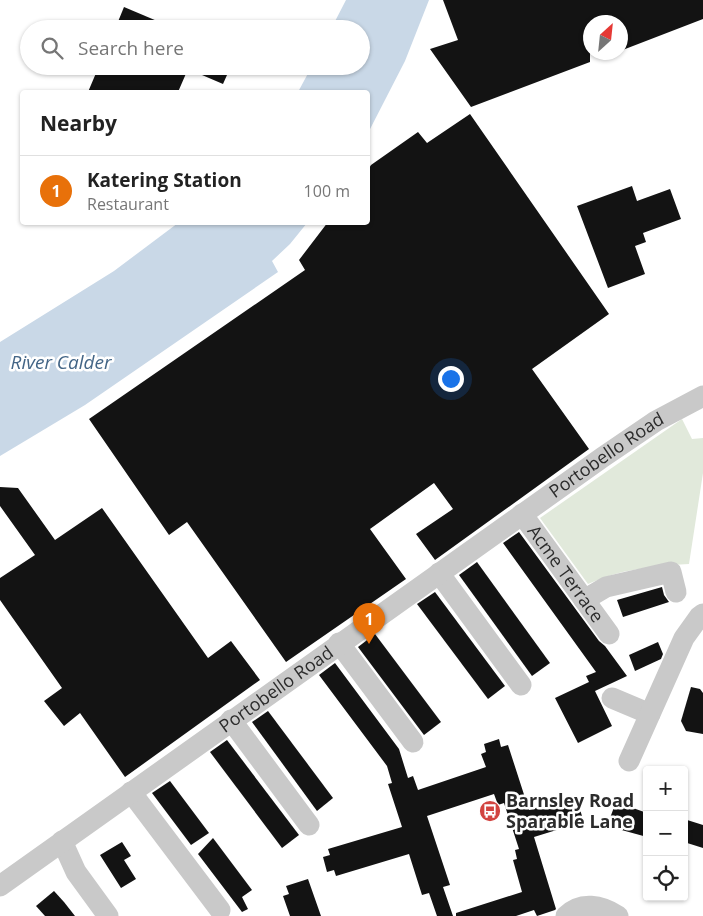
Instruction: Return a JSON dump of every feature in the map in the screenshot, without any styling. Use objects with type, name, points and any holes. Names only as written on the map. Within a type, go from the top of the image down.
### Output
[{"type":"street","name":"Portobello Road","points":[[0,886],[522,514],[656,421],[703,396]]},
{"type":"street","name":"Acme Terrace","points":[[522,514],[609,634]]},
{"type":"street","points":[[584,600],[606,587],[671,572],[676,592]]},
{"type":"street","points":[[439,573],[521,685]]},
{"type":"street","points":[[628,761],[684,638],[703,614]]},
{"type":"street","points":[[339,644],[413,742]]},
{"type":"street","points":[[612,698],[650,714]]},
{"type":"street","points":[[231,720],[309,825]]},
{"type":"street","points":[[131,792],[220,910]]},
{"type":"street","points":[[62,841],[76,872],[108,916]]},
{"type":"street","points":[[566,916],[580,907],[590,905],[607,909],[618,916]]},
{"type":"shaded area","points":[[682,419],[692,439],[703,438],[703,473],[689,564],[650,567],[612,575],[588,584],[540,518]]},
{"type":"water","points":[[346,0],[429,0],[405,61],[370,129],[370,90],[299,90],[307,75],[370,75],[370,20],[336,20]]},
{"type":"water","name":"River Calder","points":[[175,225],[305,225],[290,244],[272,261],[278,272],[85,405],[0,456],[0,342],[114,271]]},
{"type":"building","points":[[443,0],[703,0],[703,19],[628,48],[628,15],[583,15],[583,60],[590,60],[590,62],[471,107],[430,49],[458,40]]},
{"type":"building","points":[[124,7],[155,20],[119,20]]},
{"type":"building","points":[[95,75],[185,75],[179,90],[89,90]]},
{"type":"building","points":[[202,75],[227,75],[223,84]]},
{"type":"building","points":[[470,114],[609,314],[532,369],[589,449],[435,560],[416,534],[453,509],[434,483],[370,529],[406,579],[286,662],[187,522],[169,535],[89,419],[305,270],[299,260],[326,225],[370,225],[371,165],[418,132],[427,143]]},
{"type":"building","points":[[632,186],[637,201],[670,189],[681,219],[643,233],[646,242],[635,246],[645,274],[608,288],[577,206]]},
{"type":"building","points":[[0,487],[18,488],[55,540],[102,508],[208,658],[231,641],[260,680],[125,777],[80,713],[64,726],[44,701],[62,688],[0,600],[0,578],[35,555],[0,506]]},
{"type":"building","points":[[519,532],[627,676],[595,691],[612,726],[578,743],[555,698],[589,682],[586,676],[596,672],[503,543]]},
{"type":"building","points":[[477,562],[550,663],[532,676],[459,575]]},
{"type":"building","points":[[662,587],[664,595],[669,602],[623,617],[617,600]]},
{"type":"building","points":[[435,592],[505,686],[488,699],[417,604]]},
{"type":"building","points":[[375,634],[441,722],[424,735],[358,647]]},
{"type":"building","points":[[658,642],[663,654],[661,659],[635,671],[629,655]]},
{"type":"building","points":[[335,663],[399,749],[408,778],[413,776],[418,790],[486,767],[481,754],[486,752],[484,744],[499,739],[501,747],[508,745],[529,810],[568,798],[569,802],[577,800],[582,816],[574,819],[576,824],[534,837],[555,910],[537,916],[534,910],[516,916],[456,916],[456,913],[522,892],[513,860],[517,859],[515,850],[519,849],[504,803],[498,805],[494,794],[427,816],[450,885],[443,887],[453,916],[437,916],[429,893],[422,895],[409,854],[336,876],[334,870],[327,872],[323,857],[330,855],[328,849],[402,827],[388,784],[392,783],[387,766],[319,675]]},
{"type":"building","points":[[691,687],[700,689],[703,693],[703,734],[686,731],[681,721]]},
{"type":"building","points":[[268,711],[333,798],[317,811],[252,722]]},
{"type":"building","points":[[227,740],[299,835],[282,848],[210,752]]},
{"type":"building","points":[[170,781],[209,833],[191,845],[152,793]]},
{"type":"building","points":[[616,802],[643,812],[643,836],[607,826]]},
{"type":"building","points":[[688,820],[703,825],[703,848],[688,843]]},
{"type":"building","points":[[213,838],[252,890],[242,897],[248,909],[242,912],[198,854]]},
{"type":"building","points":[[122,842],[131,856],[124,860],[136,879],[121,888],[100,855]]},
{"type":"building","points":[[308,879],[321,916],[290,916],[283,896],[289,894],[286,886]]},
{"type":"building","points":[[54,891],[75,916],[45,916],[36,906]]},
{"type":"place","name":"Katering Station","points":[[369,644]]},
{"type":"place","name":"Barnsley Road Sparable Lane","points":[[490,811]]}]
